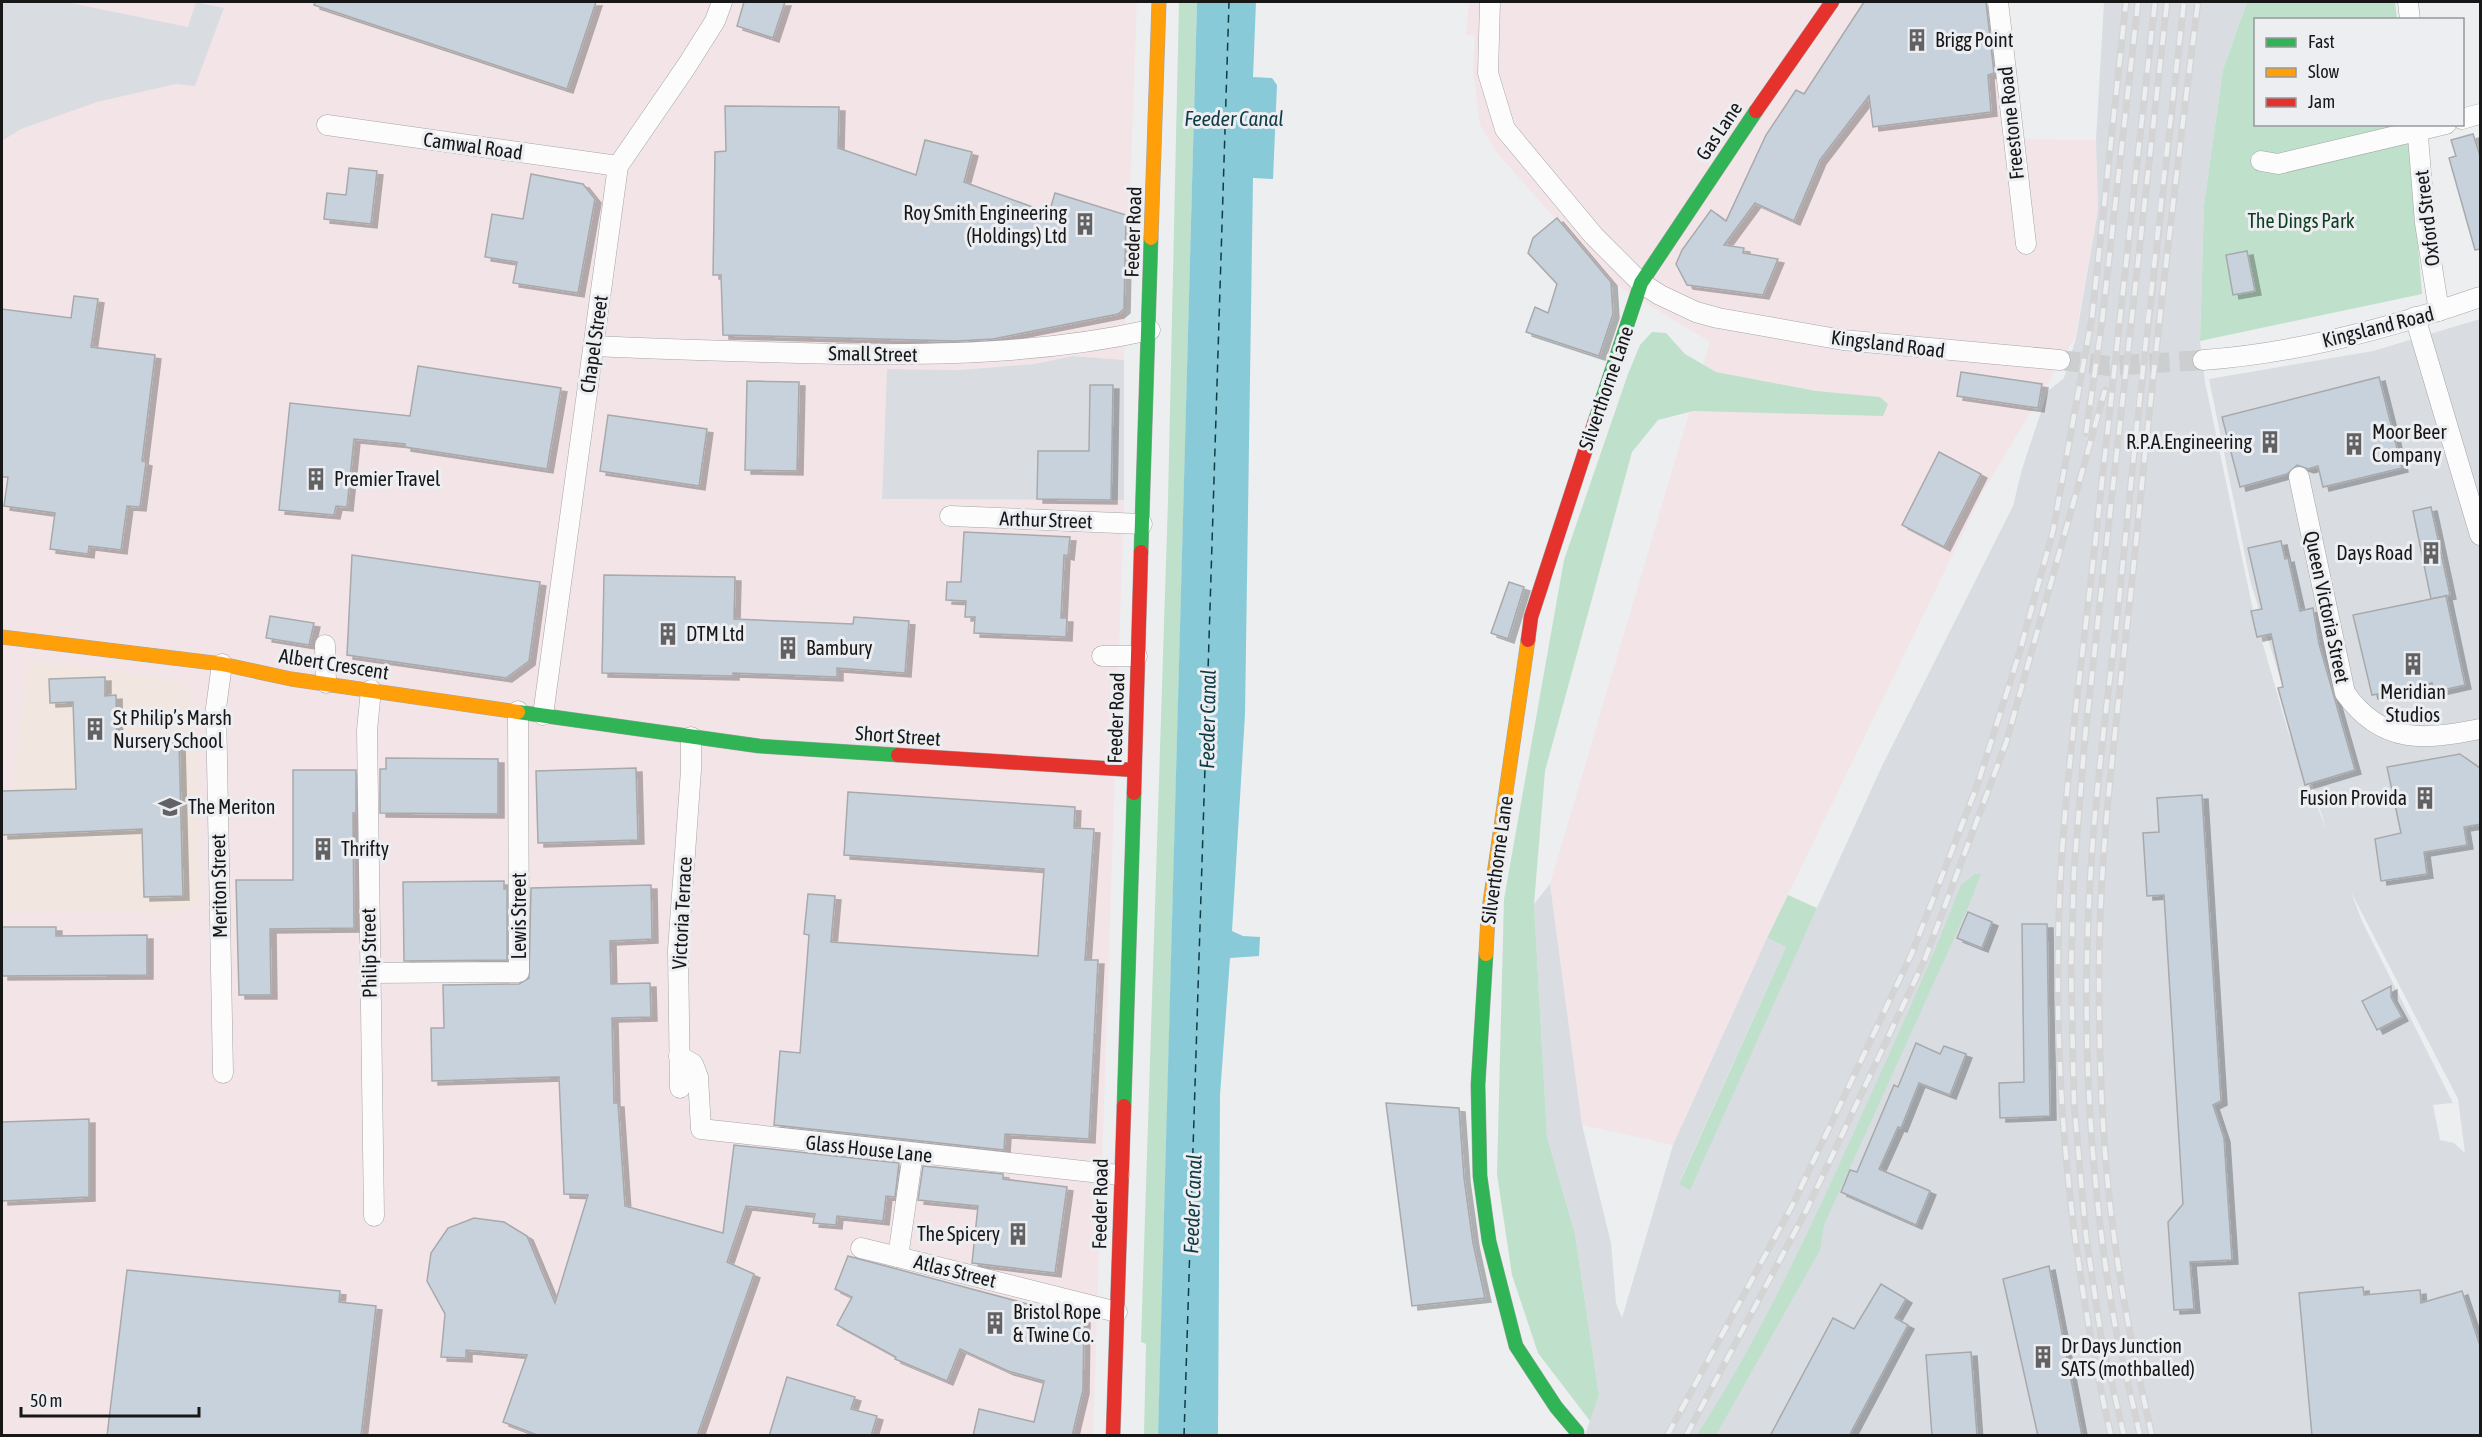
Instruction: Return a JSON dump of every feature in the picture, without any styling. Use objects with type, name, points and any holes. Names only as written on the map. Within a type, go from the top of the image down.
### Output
[{"type":"street","name":"Chapel Street","points":[[543,715],[618,166],[715,21],[722,2]]},
{"type":"street","name":"Feeder Road","points":[[1113,1436],[1119,1175],[1150,330],[1159,2]]},
{"type":"street","points":[[1490,2],[1488,73],[1505,129],[1587,229],[1641,283]]},
{"type":"street","name":"Gas Lane","points":[[1641,283],[1789,61],[1832,2]]},
{"type":"street","name":"Freestone Road","points":[[1998,2],[2026,244]]},
{"type":"street","points":[[2408,2],[2410,18]]},
{"type":"street","points":[[2464,119],[2481,114]]},
{"type":"street","name":"Camwal Road","points":[[327,125],[618,166]]},
{"type":"street","points":[[2261,161],[2278,164],[2435,126]]},
{"type":"street","name":"Oxford Street","points":[[2418,129],[2425,223],[2439,311]]},
{"type":"street","name":"Kingsland Road","points":[[1641,283],[1680,305],[1718,318],[1843,340],[2060,360]]},
{"type":"street","name":"Silverthorne Lane","points":[[1576,1432],[1556,1407],[1516,1346],[1504,1305],[1489,1241],[1480,1176],[1478,1074],[1488,916],[1532,617],[1641,283]]},
{"type":"street","name":"Kingsland Road","points":[[2203,360],[2250,357],[2439,311],[2481,297]]},
{"type":"street","points":[[2415,317],[2481,535]]},
{"type":"street","name":"Small Street","points":[[594,346],[726,352],[954,355],[1018,351],[1150,330]]},
{"type":"street","name":"Queen Victoria Street","points":[[2299,477],[2345,693],[2357,710],[2381,728],[2404,736],[2441,737],[2481,729]]},
{"type":"street","name":"Arthur Street","points":[[950,516],[1142,524]]},
{"type":"street","name":"Albert Crescent","points":[[2,637],[222,664],[326,683],[659,733]]},
{"type":"street","points":[[325,645],[326,683]]},
{"type":"street","points":[[1102,656],[1137,656]]},
{"type":"street","name":"Meriton Street","points":[[222,664],[216,708],[224,1073]]},
{"type":"street","name":"Philip Street","points":[[371,690],[367,730],[374,1216]]},
{"type":"street","name":"Lewis Street","points":[[370,973],[519,972],[518,711]]},
{"type":"street","name":"Short Street","points":[[659,733],[759,746],[1134,770]]},
{"type":"street","name":"Victoria Terrace","points":[[680,1088],[678,950],[691,770],[691,737]]},
{"type":"street","name":"Glass House Lane","points":[[679,1056],[693,1064],[698,1077],[701,1130],[1119,1175]]},
{"type":"street","name":"Atlas Street","points":[[898,1257],[913,1154]]},
{"type":"street","name":"Atlas Street","points":[[861,1248],[1117,1312]]},
{"type":"shaded area","points":[[2,2],[66,2],[188,27],[196,2],[224,8],[195,86],[176,84],[97,102],[21,129],[2,141]]},
{"type":"shaded area","points":[[66,2],[196,2],[188,27]]},
{"type":"shaded area","points":[[201,2],[1137,2],[1124,360],[1073,356],[1034,364],[959,370],[887,369],[882,498],[1124,500],[1093,1435],[2,1436],[2,141],[21,129],[116,94],[176,84],[216,29],[224,9]]},
{"type":"shaded area","points":[[1469,2],[1991,2],[2014,139],[2096,140],[2098,210],[2075,338],[1984,490],[1767,938],[1673,1145],[1582,1125],[1550,884],[1710,342],[1611,282],[1497,153],[1480,125],[1473,69],[1475,36],[1466,35]]},
{"type":"shaded area","points":[[2104,2],[2247,2],[2223,70],[2204,205],[2200,341],[2205,382],[2253,610],[2288,731],[2326,829],[2250,580],[2209,379],[2373,351],[2480,319],[2480,1435],[1585,1435],[1599,1395],[1575,1234],[1547,1137],[1534,904],[1550,884],[1582,1125],[1611,1243],[1616,1303],[1622,1318],[1673,1145],[1767,938],[1786,947],[1679,1183],[1746,1063],[1882,766],[2013,506],[2022,469],[2048,391],[2064,378],[2076,338],[2098,210],[2096,140]],"holes":[[[2351,892],[2458,1099],[2465,1153],[2454,1143],[2440,1140],[2433,1105],[2453,1103],[2362,921]]]},
{"type":"shaded area","points":[[1073,356],[1124,360],[1124,500],[882,499],[887,369],[959,370],[1034,364]]},
{"type":"shaded area","points":[[28,660],[138,674],[174,681],[189,689],[197,709],[201,905],[176,913],[2,911],[2,874]]},
{"type":"green space","points":[[1179,2],[1197,2],[1158,1435],[1144,1435],[1146,1344],[1141,1342],[1168,500]]},
{"type":"green space","name":"The Dings Park","points":[[2247,2],[2395,2],[2397,18],[2254,18],[2254,126],[2408,126],[2422,294],[2200,341],[2204,205],[2223,70]]},
{"type":"green space","points":[[1652,332],[1666,333],[1685,354],[1716,372],[1816,391],[1880,397],[1888,404],[1883,416],[1693,411],[1658,420],[1632,452],[1545,771],[1534,904],[1547,1137],[1575,1234],[1599,1395],[1590,1421],[1538,1353],[1512,1275],[1497,1174],[1504,899],[1564,560],[1628,374],[1640,345]]},
{"type":"green space","points":[[1975,874],[1981,874],[1970,903],[1824,1225],[1820,1250],[1716,1435],[1697,1435],[1741,1362],[1781,1286],[1896,1040],[1961,885]]},
{"type":"green space","points":[[1788,895],[1817,908],[1690,1190],[1679,1184],[1786,947],[1767,938]]},
{"type":"water","name":"Feeder Canal","points":[[1197,2],[1256,2],[1253,77],[1272,78],[1277,85],[1273,179],[1253,178],[1245,714],[1232,931],[1243,936],[1260,937],[1259,956],[1230,958],[1220,1095],[1218,1435],[1158,1436]]},
{"type":"building","points":[[315,2],[596,2],[567,89],[314,5]]},
{"type":"building","points":[[744,2],[785,2],[773,38],[737,26]]},
{"type":"building","points":[[1864,2],[1986,2],[1994,73],[1988,75],[1991,112],[1873,127],[1869,96],[1820,160],[1794,221],[1755,203],[1724,245],[1744,248],[1743,253],[1778,259],[1763,295],[1687,285],[1676,264],[1682,250],[1711,210],[1726,221],[1766,135],[1796,90],[1804,94]]},
{"type":"building","points":[[725,106],[839,107],[838,148],[916,175],[925,140],[972,152],[964,182],[1049,213],[1055,193],[1126,215],[1124,309],[1118,314],[993,339],[956,341],[723,335],[721,275],[713,275],[715,152],[726,151]]},
{"type":"building","points":[[2473,134],[2481,159],[2481,249],[2475,250],[2449,158],[2456,156],[2451,140]]},
{"type":"building","points":[[349,168],[377,171],[371,224],[324,219],[327,193],[346,195]]},
{"type":"building","points":[[531,174],[583,184],[595,199],[578,293],[513,283],[517,262],[485,257],[492,214],[523,219]]},
{"type":"building","points":[[1557,218],[1611,282],[1613,314],[1599,356],[1526,332],[1535,307],[1548,313],[1557,284],[1528,253],[1533,238]]},
{"type":"building","points":[[2247,251],[2255,291],[2233,295],[2226,255]]},
{"type":"building","points":[[74,296],[98,299],[91,347],[155,355],[142,461],[146,462],[140,507],[127,506],[121,550],[89,546],[88,554],[50,549],[55,513],[4,506],[8,477],[2,477],[2,309],[71,318]]},
{"type":"building","points":[[418,366],[561,388],[547,469],[405,447],[405,444],[354,439],[347,507],[336,506],[334,515],[279,510],[290,403],[410,416]]},
{"type":"building","points":[[1961,372],[2042,384],[2038,408],[1957,396]]},
{"type":"building","points":[[2379,377],[2402,468],[2323,487],[2318,466],[2308,469],[2297,465],[2287,474],[2240,487],[2222,417]]},
{"type":"building","points":[[747,381],[799,382],[797,471],[745,470]]},
{"type":"building","points":[[1090,385],[1113,385],[1111,500],[1037,499],[1038,451],[1089,451]]},
{"type":"building","points":[[608,415],[707,429],[699,486],[600,471]]},
{"type":"building","points":[[1939,452],[1981,474],[1944,547],[1902,525]]},
{"type":"building","name":"Days Road","points":[[2431,507],[2450,595],[2431,599],[2413,511]]},
{"type":"building","points":[[964,532],[1070,537],[1068,556],[1064,555],[1061,618],[1067,618],[1066,637],[974,633],[975,617],[965,617],[966,601],[946,600],[947,582],[961,582]]},
{"type":"building","points":[[2281,541],[2285,559],[2288,558],[2300,611],[2313,608],[2319,644],[2355,770],[2305,785],[2278,688],[2283,687],[2271,634],[2257,637],[2251,611],[2262,609],[2248,548]]},
{"type":"building","points":[[352,555],[540,582],[529,661],[506,678],[347,655]]},
{"type":"building","points":[[604,575],[735,577],[734,619],[853,624],[854,617],[909,621],[905,673],[837,668],[837,677],[733,673],[733,676],[602,673]]},
{"type":"building","points":[[1509,582],[1524,587],[1508,639],[1491,633]]},
{"type":"building","name":"Meridian Studios","points":[[2446,596],[2465,685],[2434,692],[2432,683],[2372,695],[2353,615]]},
{"type":"building","points":[[270,616],[314,623],[309,645],[266,638]]},
{"type":"building","points":[[105,677],[105,696],[116,695],[117,744],[179,743],[183,896],[144,897],[142,829],[2,835],[2,791],[76,789],[73,702],[50,703],[49,679]]},
{"type":"building","name":"Fusion Provida","points":[[2460,754],[2481,769],[2481,824],[2464,827],[2467,845],[2424,852],[2427,874],[2381,881],[2375,839],[2401,833],[2387,767]]},
{"type":"building","points":[[386,758],[498,759],[498,814],[380,813],[380,769],[386,769]]},
{"type":"building","points":[[636,768],[638,840],[538,843],[536,771]]},
{"type":"building","name":"Thrifty","points":[[293,770],[356,770],[356,813],[353,813],[354,928],[270,929],[271,995],[239,995],[236,880],[293,880]]},
{"type":"building","points":[[848,792],[1075,807],[1074,828],[1094,829],[1085,960],[1098,960],[1089,1139],[1005,1134],[1004,1150],[774,1125],[780,1051],[800,1053],[809,935],[804,934],[808,894],[835,896],[831,942],[1038,956],[1044,869],[844,855]]},
{"type":"building","points":[[2202,795],[2221,1101],[2213,1105],[2224,1138],[2232,1260],[2190,1262],[2194,1309],[2174,1310],[2168,1222],[2183,1204],[2164,895],[2147,896],[2143,833],[2159,832],[2157,798]]},
{"type":"building","points":[[504,881],[504,889],[507,889],[507,960],[404,961],[403,882]]},
{"type":"building","points":[[651,885],[652,939],[610,941],[611,984],[650,983],[651,1017],[612,1018],[614,1103],[618,1103],[625,1206],[723,1233],[734,1145],[899,1163],[895,1197],[886,1196],[883,1221],[837,1216],[836,1225],[813,1223],[815,1214],[746,1206],[727,1262],[754,1274],[697,1436],[540,1436],[503,1422],[527,1355],[466,1350],[466,1358],[441,1357],[445,1314],[427,1281],[431,1253],[448,1228],[474,1218],[504,1222],[527,1236],[555,1303],[588,1195],[564,1194],[559,1077],[432,1081],[431,1028],[444,1028],[443,985],[519,984],[529,978],[531,888]]},
{"type":"building","points":[[1968,912],[1992,922],[1982,948],[1957,938]]},
{"type":"building","points":[[2022,924],[2047,924],[2050,1116],[2000,1118],[1999,1083],[2024,1082]]},
{"type":"building","points":[[2,927],[56,927],[56,936],[147,935],[147,975],[2,976]]},
{"type":"building","points":[[2391,986],[2391,997],[2402,1017],[2377,1030],[2362,1001]]},
{"type":"building","points":[[1916,1043],[1940,1054],[1944,1046],[1966,1054],[1950,1095],[1919,1083],[1901,1128],[1898,1127],[1879,1169],[1930,1191],[1916,1225],[1841,1192],[1850,1170],[1857,1172],[1894,1085],[1898,1087]]},
{"type":"building","points":[[1386,1103],[1459,1108],[1464,1178],[1473,1243],[1485,1298],[1412,1306]]},
{"type":"building","points":[[89,1119],[89,1197],[2,1201],[2,1122]]},
{"type":"building","name":"The Spicery","points":[[923,1166],[1003,1174],[1003,1179],[1067,1187],[1055,1273],[972,1263],[978,1206],[918,1200]]},
{"type":"building","name":"Bristol Rope & Twine Co.","points":[[848,1256],[1084,1319],[1083,1390],[1072,1436],[973,1436],[979,1409],[1034,1422],[1044,1381],[1008,1371],[960,1349],[947,1381],[895,1359],[896,1357],[837,1325],[852,1297],[835,1289]]},
{"type":"building","name":"Dr Days Junction SATS (mothballed)","points":[[2049,1266],[2082,1436],[2038,1436],[2003,1279]]},
{"type":"building","points":[[127,1270],[340,1291],[339,1302],[376,1306],[361,1436],[107,1436]]},
{"type":"building","points":[[1881,1284],[1906,1299],[1895,1318],[1908,1325],[1849,1436],[1770,1436],[1833,1318],[1854,1329]]},
{"type":"building","points":[[2363,1287],[2364,1295],[2420,1290],[2421,1303],[2462,1291],[2481,1349],[2481,1436],[2312,1436],[2299,1293]]},
{"type":"building","points":[[1971,1352],[1977,1436],[1932,1436],[1926,1355]]},
{"type":"building","points":[[787,1377],[855,1397],[851,1409],[877,1416],[871,1436],[769,1436]]},
{"type":"ferry route","points":[[1184,1436],[1229,2]]},
{"type":"tunnel","points":[[2060,360],[2109,366],[2203,360]]},
{"type":"railway","points":[[1667,1436],[1793,1204],[1912,953],[1977,786],[2019,654],[2053,531],[2092,317],[2126,2]]},
{"type":"railway","points":[[2086,433],[2102,322],[2138,2]]},
{"type":"railway","points":[[2111,1436],[2096,1366],[2073,1224],[2061,1082],[2058,939],[2061,867],[2072,742],[2155,2]]},
{"type":"railway","points":[[2124,1436],[2101,1336],[2086,1236],[2074,1103],[2071,970],[2074,871],[2085,737],[2167,2]]},
{"type":"railway","points":[[2140,1436],[2115,1324],[2097,1199],[2087,1033],[2088,922],[2101,756],[2184,2]]},
{"type":"railway","points":[[2152,1436],[2122,1287],[2107,1171],[2100,1041],[2100,921],[2112,758],[2157,339],[2198,2]]},
{"type":"railway","points":[[1686,1436],[1807,1209],[1925,959],[2006,743],[2105,390]]},
{"type":"traffic: fast","points":[[1595,421],[1641,283],[1756,111]]},
{"type":"traffic: fast","points":[[1141,552],[1151,238]]},
{"type":"traffic: fast","points":[[518,712],[759,746],[898,755]]},
{"type":"traffic: fast","points":[[1124,1106],[1134,793]]},
{"type":"traffic: fast","points":[[1486,954],[1478,1085],[1480,1176],[1489,1241],[1516,1346],[1556,1407],[1577,1432]]},
{"type":"traffic: slow","points":[[1151,238],[1159,2]]},
{"type":"traffic: slow","points":[[2,637],[222,664],[291,679],[518,712]]},
{"type":"traffic: slow","points":[[1486,954],[1488,916],[1528,640]]},
{"type":"traffic: jam","points":[[1756,111],[1832,2]]},
{"type":"traffic: jam","points":[[1528,640],[1531,617],[1595,421]]},
{"type":"traffic: jam","points":[[1134,793],[1141,552]]},
{"type":"traffic: jam","points":[[898,755],[1134,770]]},
{"type":"traffic: jam","points":[[1113,1436],[1124,1106]]},
{"type":"place","name":"Brigg Point","points":[[1917,40]]},
{"type":"place","name":"Roy Smith Engineering (Holdings) Ltd","points":[[1085,224]]},
{"type":"place","name":"R.P.A.Engineering","points":[[2270,442]]},
{"type":"place","name":"Moor Beer Company","points":[[2354,444]]},
{"type":"place","name":"Premier Travel","points":[[316,479]]},
{"type":"place","name":"Days Road","points":[[2431,553]]},
{"type":"place","name":"DTM Ltd","points":[[668,634]]},
{"type":"place","name":"Bambury","points":[[788,648]]},
{"type":"place","name":"Meridian Studios","points":[[2413,664]]},
{"type":"place","name":"St Philip’s Marsh Nursery School","points":[[95,729]]},
{"type":"place","name":"Fusion Provida","points":[[2425,798]]},
{"type":"place","name":"The Meriton","points":[[170,807]]},
{"type":"place","name":"Thrifty","points":[[323,849]]},
{"type":"place","name":"The Spicery","points":[[1018,1234]]},
{"type":"place","name":"Bristol Rope & Twine Co.","points":[[995,1323]]},
{"type":"place","name":"Dr Days Junction SATS (mothballed)","points":[[2043,1357]]}]
